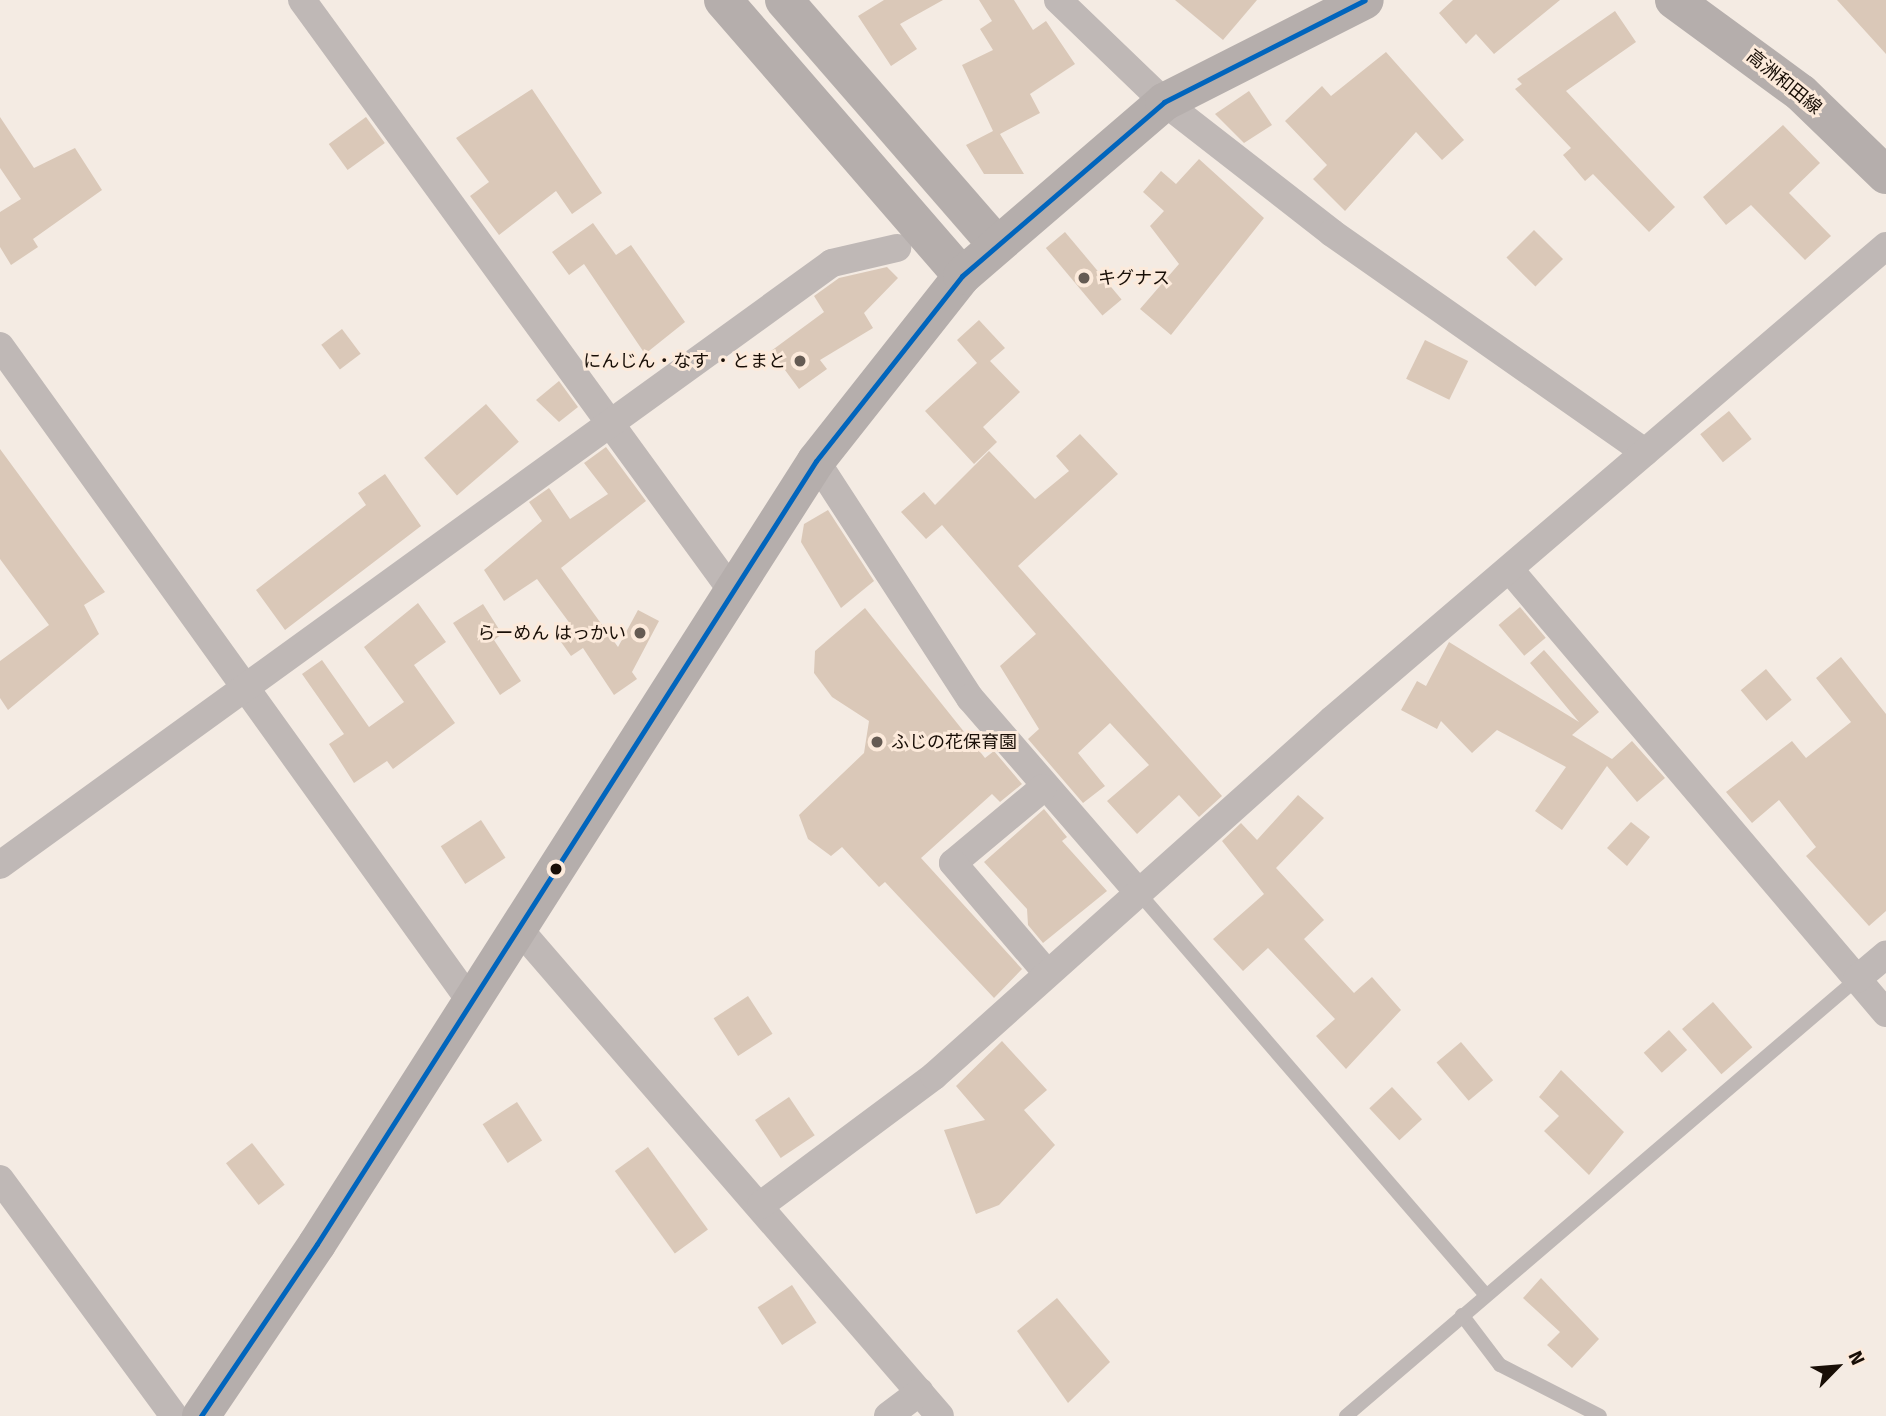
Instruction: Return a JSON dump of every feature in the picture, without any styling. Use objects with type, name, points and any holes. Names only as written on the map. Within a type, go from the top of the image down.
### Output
[{"type":"street","points":[[302,0],[608,425],[732,590]]},
{"type":"street","points":[[723,0],[962,276]]},
{"type":"street","points":[[784,0],[997,245]]},
{"type":"street","points":[[1058,0],[1164,102],[1332,233],[1645,452]]},
{"type":"street","points":[[201,1416],[471,1002],[816,461],[962,276],[1164,102],[1365,0]]},
{"type":"street","name":"高洲和田線","points":[[1674,0],[1801,93],[1886,175]]},
{"type":"street","points":[[761,1205],[934,1076],[1045,972],[1886,246]]},
{"type":"street","points":[[0,865],[832,263],[897,248]]},
{"type":"street","points":[[0,346],[471,1002]]},
{"type":"street","points":[[816,461],[970,698],[1043,788],[1138,892]]},
{"type":"street","points":[[1510,570],[1886,1013]]},
{"type":"street","points":[[1043,788],[953,863],[1045,972]]},
{"type":"street","points":[[518,929],[761,1205],[940,1416]]},
{"type":"street","points":[[1857,979],[1886,955]]},
{"type":"street","points":[[0,1180],[174,1416]]},
{"type":"street","points":[[888,1416],[920,1392]]},
{"type":"lane","points":[[1138,892],[1485,1294]]},
{"type":"lane","points":[[1346,1416],[1485,1294],[1857,979]]},
{"type":"lane","points":[[1462,1315],[1500,1365],[1600,1416]]},
{"type":"building","points":[[884,0],[943,0],[900,24],[917,49],[891,66],[858,16]]},
{"type":"building","points":[[979,0],[1014,0],[1033,30],[1046,21],[1075,64],[1030,94],[1040,113],[1000,134],[1024,174],[984,174],[966,145],[993,131],[962,65],[993,50],[980,29],[992,21]]},
{"type":"building","points":[[1175,0],[1257,0],[1223,40]]},
{"type":"building","points":[[1453,0],[1560,0],[1494,54],[1476,34],[1466,44],[1439,13]]},
{"type":"building","points":[[1837,0],[1886,0],[1886,54]]},
{"type":"building","points":[[1615,11],[1636,42],[1566,91],[1675,207],[1649,232],[1593,174],[1585,181],[1563,155],[1571,148],[1515,89],[1522,84],[1517,79]]},
{"type":"building","points":[[1386,52],[1464,140],[1442,160],[1416,132],[1345,211],[1313,179],[1327,165],[1285,121],[1322,86],[1331,96]]},
{"type":"building","points":[[532,89],[602,193],[572,214],[556,191],[499,235],[470,196],[489,182],[456,138]]},
{"type":"building","points":[[1249,91],[1272,125],[1244,143],[1215,114]]},
{"type":"building","points":[[0,117],[34,168],[75,148],[102,190],[33,239],[38,247],[11,265],[0,247],[0,212],[21,199],[0,168]]},
{"type":"building","points":[[366,117],[385,143],[348,170],[329,144]]},
{"type":"building","points":[[1783,125],[1820,163],[1789,193],[1831,236],[1805,260],[1751,205],[1726,225],[1703,197]]},
{"type":"building","points":[[1199,159],[1264,218],[1171,335],[1140,309],[1179,264],[1150,226],[1164,211],[1143,192],[1161,171],[1176,184]]},
{"type":"building","points":[[593,223],[616,255],[631,245],[685,322],[645,354],[584,264],[569,275],[552,252]]},
{"type":"building","points":[[1534,230],[1563,259],[1535,287],[1506,258]]},
{"type":"building","points":[[1065,232],[1122,299],[1102,315],[1046,248]]},
{"type":"building","points":[[887,267],[898,278],[864,313],[873,328],[820,360],[827,369],[799,389],[771,351],[824,312],[814,296],[839,278]]},
{"type":"building","points":[[979,320],[1005,348],[990,361],[1020,392],[983,427],[997,442],[974,464],[925,411],[977,363],[957,340]]},
{"type":"building","points":[[342,329],[361,354],[340,369],[321,345]]},
{"type":"building","points":[[1425,340],[1468,361],[1449,400],[1406,379]]},
{"type":"building","points":[[559,381],[578,407],[559,422],[536,400]]},
{"type":"building","points":[[486,404],[519,442],[457,496],[424,458]]},
{"type":"building","points":[[1729,411],[1752,439],[1723,462],[1700,434]]},
{"type":"building","points":[[1080,434],[1118,474],[1018,566],[1222,796],[1199,817],[1179,795],[1137,834],[1107,801],[1149,765],[1110,723],[1078,753],[1105,786],[1083,803],[1028,739],[1039,729],[1000,666],[1036,634],[942,525],[926,539],[901,512],[924,492],[935,505],[989,451],[1035,499],[1069,471],[1056,456]]},
{"type":"building","points":[[606,447],[646,501],[561,568],[618,647],[638,610],[659,621],[632,672],[637,679],[614,695],[583,648],[571,656],[556,635],[571,625],[537,579],[504,601],[484,570],[542,521],[529,502],[549,488],[570,519],[608,494],[584,463]]},
{"type":"building","points":[[0,449],[105,592],[84,605],[99,634],[8,710],[0,698],[0,661],[49,625],[0,559]]},
{"type":"building","points":[[385,474],[421,526],[285,630],[256,590],[366,505],[358,493]]},
{"type":"building","points":[[828,510],[874,581],[841,608],[801,542],[804,524]]},
{"type":"building","points":[[418,603],[446,642],[414,665],[455,723],[393,769],[387,761],[354,783],[329,744],[344,734],[302,674],[322,660],[369,727],[404,702],[364,647]]},
{"type":"building","points":[[483,604],[502,634],[494,640],[521,681],[500,695],[453,623]]},
{"type":"building","points":[[1520,607],[1546,638],[1524,656],[1499,625]]},
{"type":"building","points":[[865,608],[985,758],[994,751],[1022,784],[1000,802],[992,794],[921,858],[1022,969],[994,998],[885,882],[879,887],[842,847],[831,856],[808,839],[799,815],[864,753],[869,721],[832,697],[814,673],[815,651]]},
{"type":"building","points":[[1449,642],[1579,722],[1530,663],[1544,650],[1599,712],[1572,735],[1612,759],[1632,741],[1665,778],[1637,802],[1607,766],[1562,830],[1535,811],[1566,767],[1497,730],[1472,753],[1441,721],[1437,729],[1401,710],[1417,681],[1426,686]]},
{"type":"building","points":[[1841,657],[1886,714],[1886,911],[1869,926],[1806,856],[1816,847],[1779,800],[1752,823],[1726,792],[1792,741],[1806,758],[1851,722],[1816,678]]},
{"type":"building","points":[[1766,669],[1792,700],[1766,721],[1741,690]]},
{"type":"building","points":[[1298,795],[1324,818],[1276,868],[1324,920],[1304,939],[1354,993],[1372,977],[1401,1010],[1346,1069],[1316,1036],[1335,1019],[1268,948],[1243,971],[1213,939],[1264,894],[1222,841],[1241,823],[1257,840]]},
{"type":"building","points":[[1044,809],[1067,837],[1062,841],[1107,891],[1043,943],[1028,925],[1027,909],[984,862]]},
{"type":"building","points":[[481,820],[506,858],[465,884],[441,846]]},
{"type":"building","points":[[1631,822],[1650,837],[1627,866],[1607,848]]},
{"type":"building","points":[[748,996],[773,1034],[738,1056],[714,1018]]},
{"type":"building","points":[[1713,1002],[1752,1047],[1721,1074],[1682,1029]]},
{"type":"building","points":[[1669,1030],[1687,1050],[1662,1073],[1644,1053]]},
{"type":"building","points":[[1002,1041],[1047,1090],[1024,1110],[1055,1145],[999,1205],[976,1214],[944,1130],[985,1120],[956,1086]]},
{"type":"building","points":[[1461,1042],[1493,1080],[1469,1101],[1436,1063]]},
{"type":"building","points":[[1561,1070],[1624,1132],[1589,1175],[1544,1131],[1559,1116],[1539,1097]]},
{"type":"building","points":[[1392,1087],[1422,1119],[1399,1140],[1369,1108]]},
{"type":"building","points":[[789,1097],[815,1135],[781,1158],[755,1120]]},
{"type":"building","points":[[517,1102],[542,1141],[508,1163],[483,1124]]},
{"type":"building","points":[[252,1143],[285,1185],[259,1205],[226,1163]]},
{"type":"building","points":[[648,1147],[708,1230],[675,1254],[615,1171]]},
{"type":"building","points":[[1541,1278],[1599,1339],[1572,1368],[1547,1345],[1560,1332],[1523,1298]]},
{"type":"building","points":[[792,1285],[817,1323],[782,1345],[758,1307]]},
{"type":"building","points":[[1057,1298],[1110,1362],[1068,1403],[1017,1331]]},
{"type":"transit line","points":[[201,1416],[317,1244],[816,461],[962,276],[1164,102],[1365,0]]},
{"type":"place","name":"キグナス","points":[[1084,278]]},
{"type":"place","name":"にんじん・なす ・とまと","points":[[800,361]]},
{"type":"place","name":"らーめん はっかい","points":[[640,633]]},
{"type":"place","name":"ふじの花保育園","points":[[877,742]]}]
